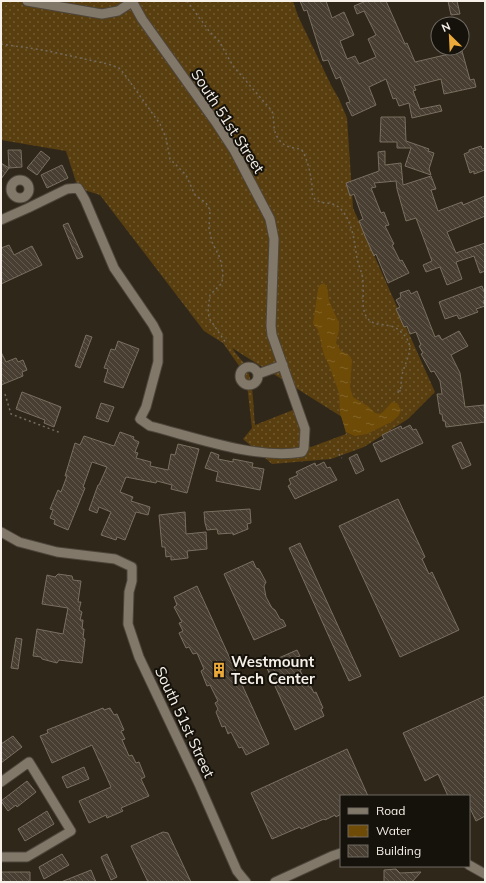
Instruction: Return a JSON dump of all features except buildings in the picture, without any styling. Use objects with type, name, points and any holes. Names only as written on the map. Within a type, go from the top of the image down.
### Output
[{"type":"street","points":[[27,1],[102,14],[118,11],[132,1]]},
{"type":"street","name":"South 51st Street","points":[[28,208],[67,189],[78,188],[85,200],[114,268],[153,325],[158,336],[158,362],[146,407],[140,419],[150,426],[236,448],[260,452],[292,454],[302,452],[304,448],[305,429],[272,335],[274,238],[270,219],[234,150],[142,19],[132,1]]},
{"type":"street","points":[[1,220],[28,208],[24,198]]},
{"type":"street","points":[[258,374],[283,364]]},
{"type":"street","name":"South 51st Street","points":[[1,532],[19,542],[57,552],[115,559],[132,567],[132,581],[129,592],[128,624],[139,657],[237,871],[246,882]]},
{"type":"street","points":[[1,782],[28,762],[71,831],[27,857],[1,857]]},
{"type":"street","points":[[274,882],[340,853]]},
{"type":"street","points":[[470,866],[485,874]]},
{"type":"path","points":[[187,1],[209,31],[219,41],[236,69],[272,112],[274,117],[274,129],[278,139],[286,146],[299,148],[304,152],[312,179],[313,197],[318,202],[335,204],[344,213],[353,238],[363,277],[364,310],[366,315],[372,323],[388,324],[399,329],[404,334],[410,346],[409,357],[401,376],[400,390]]},
{"type":"path","points":[[1,44],[43,50],[103,63],[119,68],[125,75],[160,124],[166,138],[170,159],[186,175],[195,195],[206,202],[210,210],[209,228],[212,242],[220,258],[223,273],[222,283],[210,295],[209,318],[226,343]]},
{"type":"path","points":[[5,394],[11,414],[61,433]]},
{"type":"path","points":[[338,449],[340,457],[342,458]]},
{"type":"shaded area","points":[[1,1],[293,1],[298,16],[347,118],[353,208],[435,392],[408,419],[364,447],[331,459],[272,464],[243,439],[252,428],[247,385],[242,370],[223,343],[204,331],[100,195],[78,188],[66,151],[1,140]],"holes":[[[232,348],[342,417],[346,434],[311,447],[304,446],[298,408],[255,425],[252,389],[247,369]]]},
{"type":"water","points":[[324,283],[327,287],[329,301],[339,323],[336,343],[341,351],[349,355],[352,360],[350,387],[353,397],[369,407],[375,413],[380,414],[392,402],[397,403],[401,410],[399,415],[393,421],[367,434],[355,436],[346,432],[340,413],[339,393],[324,355],[318,330],[313,324],[318,289],[319,286]]},
{"type":"place","name":"Westmount Tech Center","points":[[219,670]]}]
